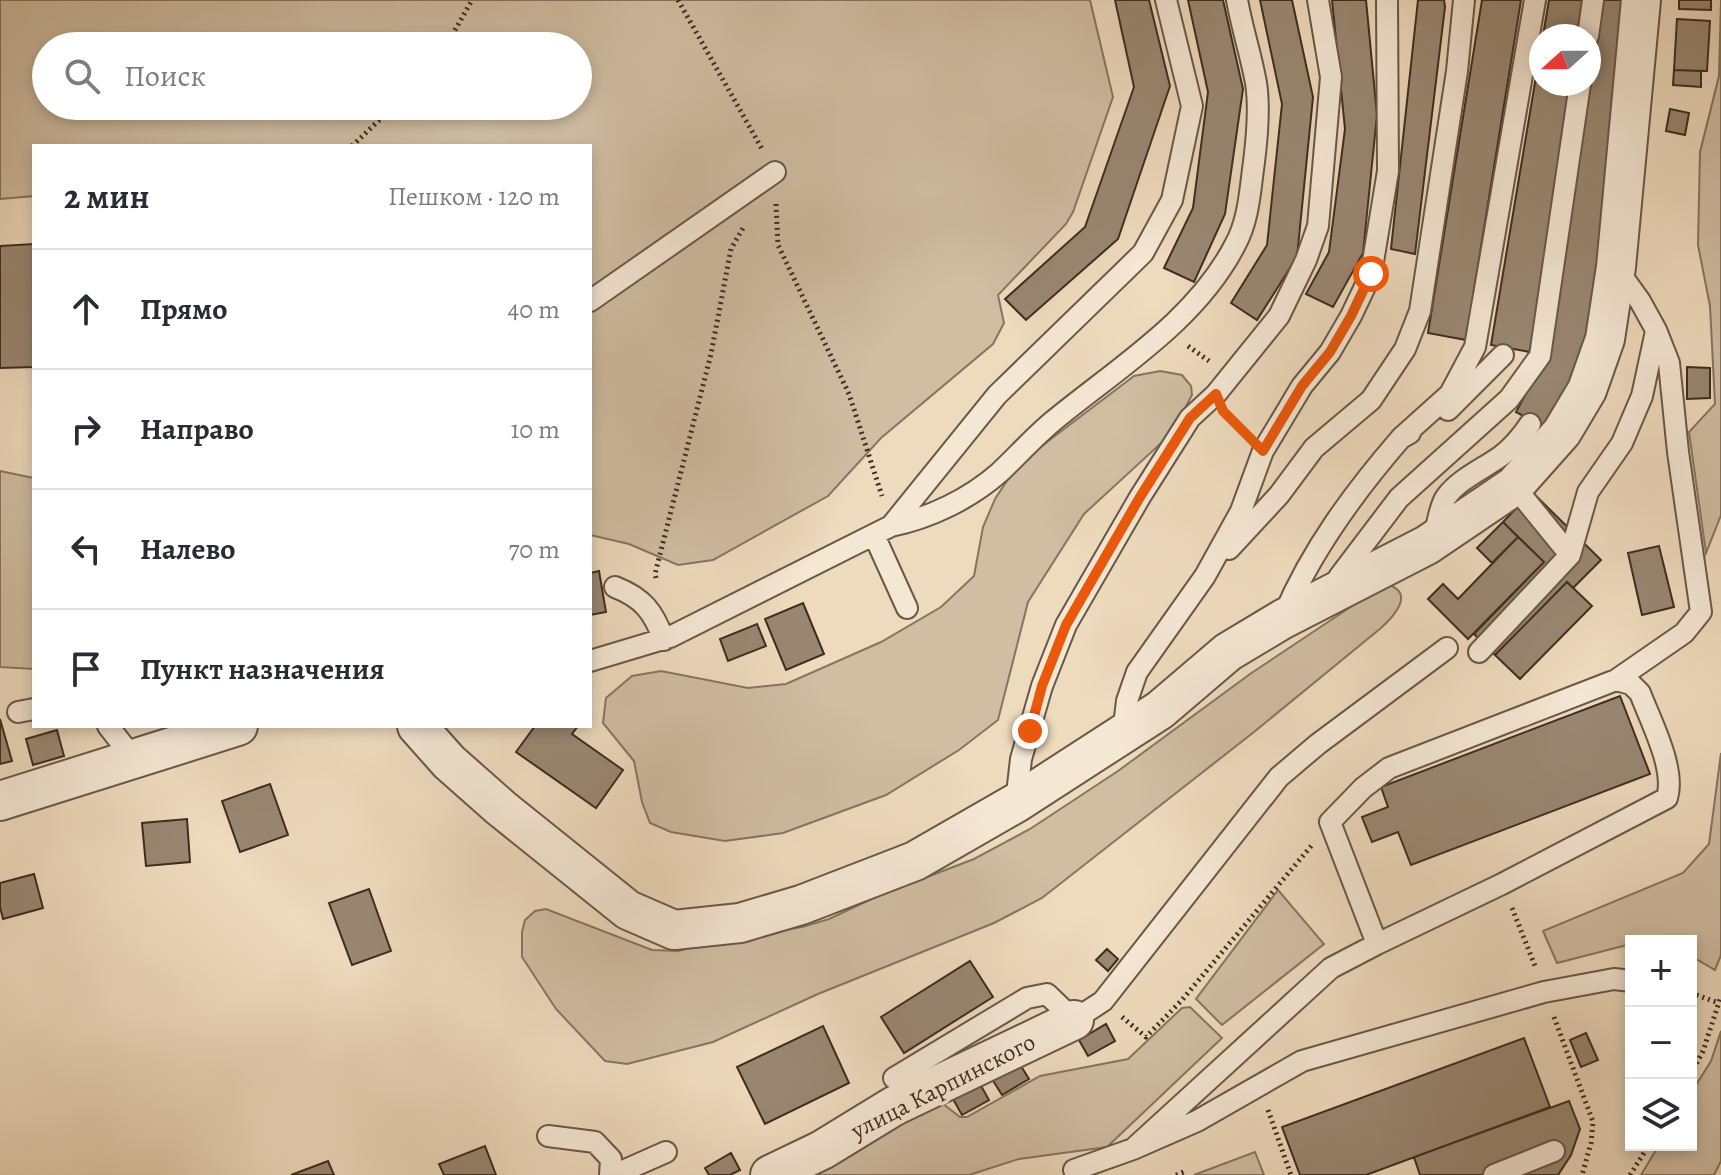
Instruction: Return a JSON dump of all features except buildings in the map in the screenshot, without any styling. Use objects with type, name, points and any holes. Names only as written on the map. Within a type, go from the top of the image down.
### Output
[{"type":"street","points":[[419,728],[449,762],[501,808],[628,910],[674,930],[740,923],[801,905],[915,861],[1016,803],[1160,710],[1228,652],[1283,619],[1427,545],[1514,486],[1562,432],[1587,390],[1605,339],[1616,267],[1641,0]]},
{"type":"street","points":[[0,801],[231,728]]},
{"type":"street","name":"улица Карпинского","points":[[770,1175],[822,1150],[894,1106],[1074,1020]]},
{"type":"lane","points":[[883,530],[997,395],[1143,253],[1172,200],[1192,106],[1166,0]]},
{"type":"lane","points":[[592,660],[667,638],[883,530],[943,509],[997,474],[1049,424],[1166,330],[1209,285],[1236,244],[1248,209],[1255,151],[1256,86],[1237,0]]},
{"type":"lane","points":[[1016,803],[1021,759],[1042,686],[1066,625],[1190,418],[1216,394],[1279,316],[1306,260],[1318,226],[1331,77],[1318,0]]},
{"type":"lane","points":[[1123,734],[1127,701],[1137,672],[1205,576],[1241,511],[1263,451],[1302,386],[1330,352],[1371,274],[1388,171],[1387,0]]},
{"type":"lane","points":[[1205,576],[1279,495],[1314,448],[1371,400],[1405,349],[1420,311],[1457,71],[1464,0]]},
{"type":"lane","points":[[1283,619],[1302,574],[1350,501],[1401,438],[1450,394],[1475,347],[1535,0]]},
{"type":"lane","points":[[1590,24],[1593,0]]},
{"type":"lane","points":[[1339,590],[1339,577],[1399,498],[1509,399],[1540,356],[1578,96]]},
{"type":"lane","points":[[592,300],[775,172]]},
{"type":"lane","points":[[1377,944],[1330,822],[1363,788],[1389,768],[1616,680],[1684,633],[1701,612],[1678,452],[1669,363],[1640,301],[1616,267]]},
{"type":"lane","points":[[1479,652],[1570,555],[1588,492],[1622,443],[1642,396],[1656,330]]},
{"type":"lane","points":[[1401,438],[1452,409],[1503,355]]},
{"type":"lane","points":[[1427,545],[1438,526],[1446,497],[1503,455],[1530,424]]},
{"type":"lane","points":[[1514,486],[1570,555]]},
{"type":"lane","points":[[883,530],[907,608]]},
{"type":"lane","points":[[615,587],[638,596],[667,638]]},
{"type":"lane","points":[[894,1078],[1027,998],[1047,994],[1074,1020],[1103,1001],[1279,777],[1318,744],[1447,648]]},
{"type":"lane","points":[[1133,1149],[1331,968],[1667,798],[1671,787],[1669,771],[1640,693],[1631,684],[1616,680]]},
{"type":"lane","points":[[110,728],[133,758]]},
{"type":"lane","points":[[1071,1173],[1197,1121],[1302,1061],[1544,992],[1614,979],[1625,980]]},
{"type":"lane","points":[[548,1136],[595,1142],[611,1159],[612,1175],[666,1152]]},
{"type":"lane","points":[[1494,1175],[1554,1151]]},
{"type":"path","points":[[454,32],[472,0]]},
{"type":"path","points":[[678,0],[775,172],[778,245],[849,394],[883,530]]},
{"type":"path","points":[[354,144],[379,120]]},
{"type":"path","points":[[667,638],[655,574],[711,354],[731,249],[746,224]]},
{"type":"path","points":[[1216,394],[1223,411],[1263,451]]},
{"type":"path","points":[[1146,1037],[1182,1000],[1330,822]]},
{"type":"path","points":[[1508,898],[1593,1122],[1582,1175]]},
{"type":"path","points":[[1697,994],[1720,1000],[1697,1062]]},
{"type":"path","points":[[1276,1102],[1267,1108],[1291,1175]]},
{"type":"path","points":[[1630,1175],[1645,1151]]},
{"type":"path","points":[[1176,1175],[1184,1172],[1185,1175]]},
{"type":"shaded area","points":[[0,0],[1090,0],[1113,97],[1073,212],[1066,224],[998,295],[1004,323],[993,344],[881,438],[828,496],[713,560],[678,565],[629,544],[592,535],[592,144],[32,144],[32,196],[0,199]]},
{"type":"shaded area","points":[[1721,0],[1721,515],[1706,553],[1689,432],[1715,404],[1710,306],[1698,245],[1700,152],[1719,76]]},
{"type":"shaded area","points":[[1160,371],[1182,375],[1191,386],[1192,395],[1171,434],[1084,514],[1028,602],[998,720],[959,750],[886,795],[783,833],[725,841],[671,832],[650,823],[642,802],[634,761],[603,723],[606,698],[632,676],[661,671],[748,688],[786,684],[881,642],[941,607],[974,576],[983,527],[995,499],[1018,464],[1134,376]]},
{"type":"shaded area","points":[[0,471],[32,478],[32,669],[0,667]]},
{"type":"shaded area","points":[[1389,585],[1397,589],[1401,600],[1396,612],[1381,628],[1042,898],[994,923],[818,994],[713,1042],[627,1064],[605,1061],[556,1009],[522,957],[525,920],[535,911],[546,909],[652,950],[678,951],[829,919],[880,895],[974,859],[1030,829],[1118,771],[1250,674],[1367,596]]},
{"type":"shaded area","points":[[1721,753],[1721,955],[1715,970],[1697,960],[1697,935],[1625,935],[1625,946],[1557,963],[1543,931],[1683,873],[1709,844]]},
{"type":"shaded area","points":[[1278,890],[1324,944],[1222,1025],[1196,999]]},
{"type":"shaded area","points":[[1190,1007],[1222,1038],[1107,1147],[1019,1159],[969,1175],[801,1175],[914,1109],[942,1103],[960,1117],[967,1117],[1040,1076],[1128,1059],[1182,1008]]},
{"type":"shaded area","points":[[1721,1031],[1721,1161],[1714,1175],[1641,1175],[1655,1151],[1697,1151],[1697,1083],[1711,1061]]},
{"type":"shaded area","points":[[1255,1152],[1264,1175],[1194,1175]]},
{"type":"route","points":[[1030,731],[1042,686],[1066,625],[1190,418],[1216,394],[1223,411],[1263,451],[1302,386],[1330,352],[1371,274]]}]
